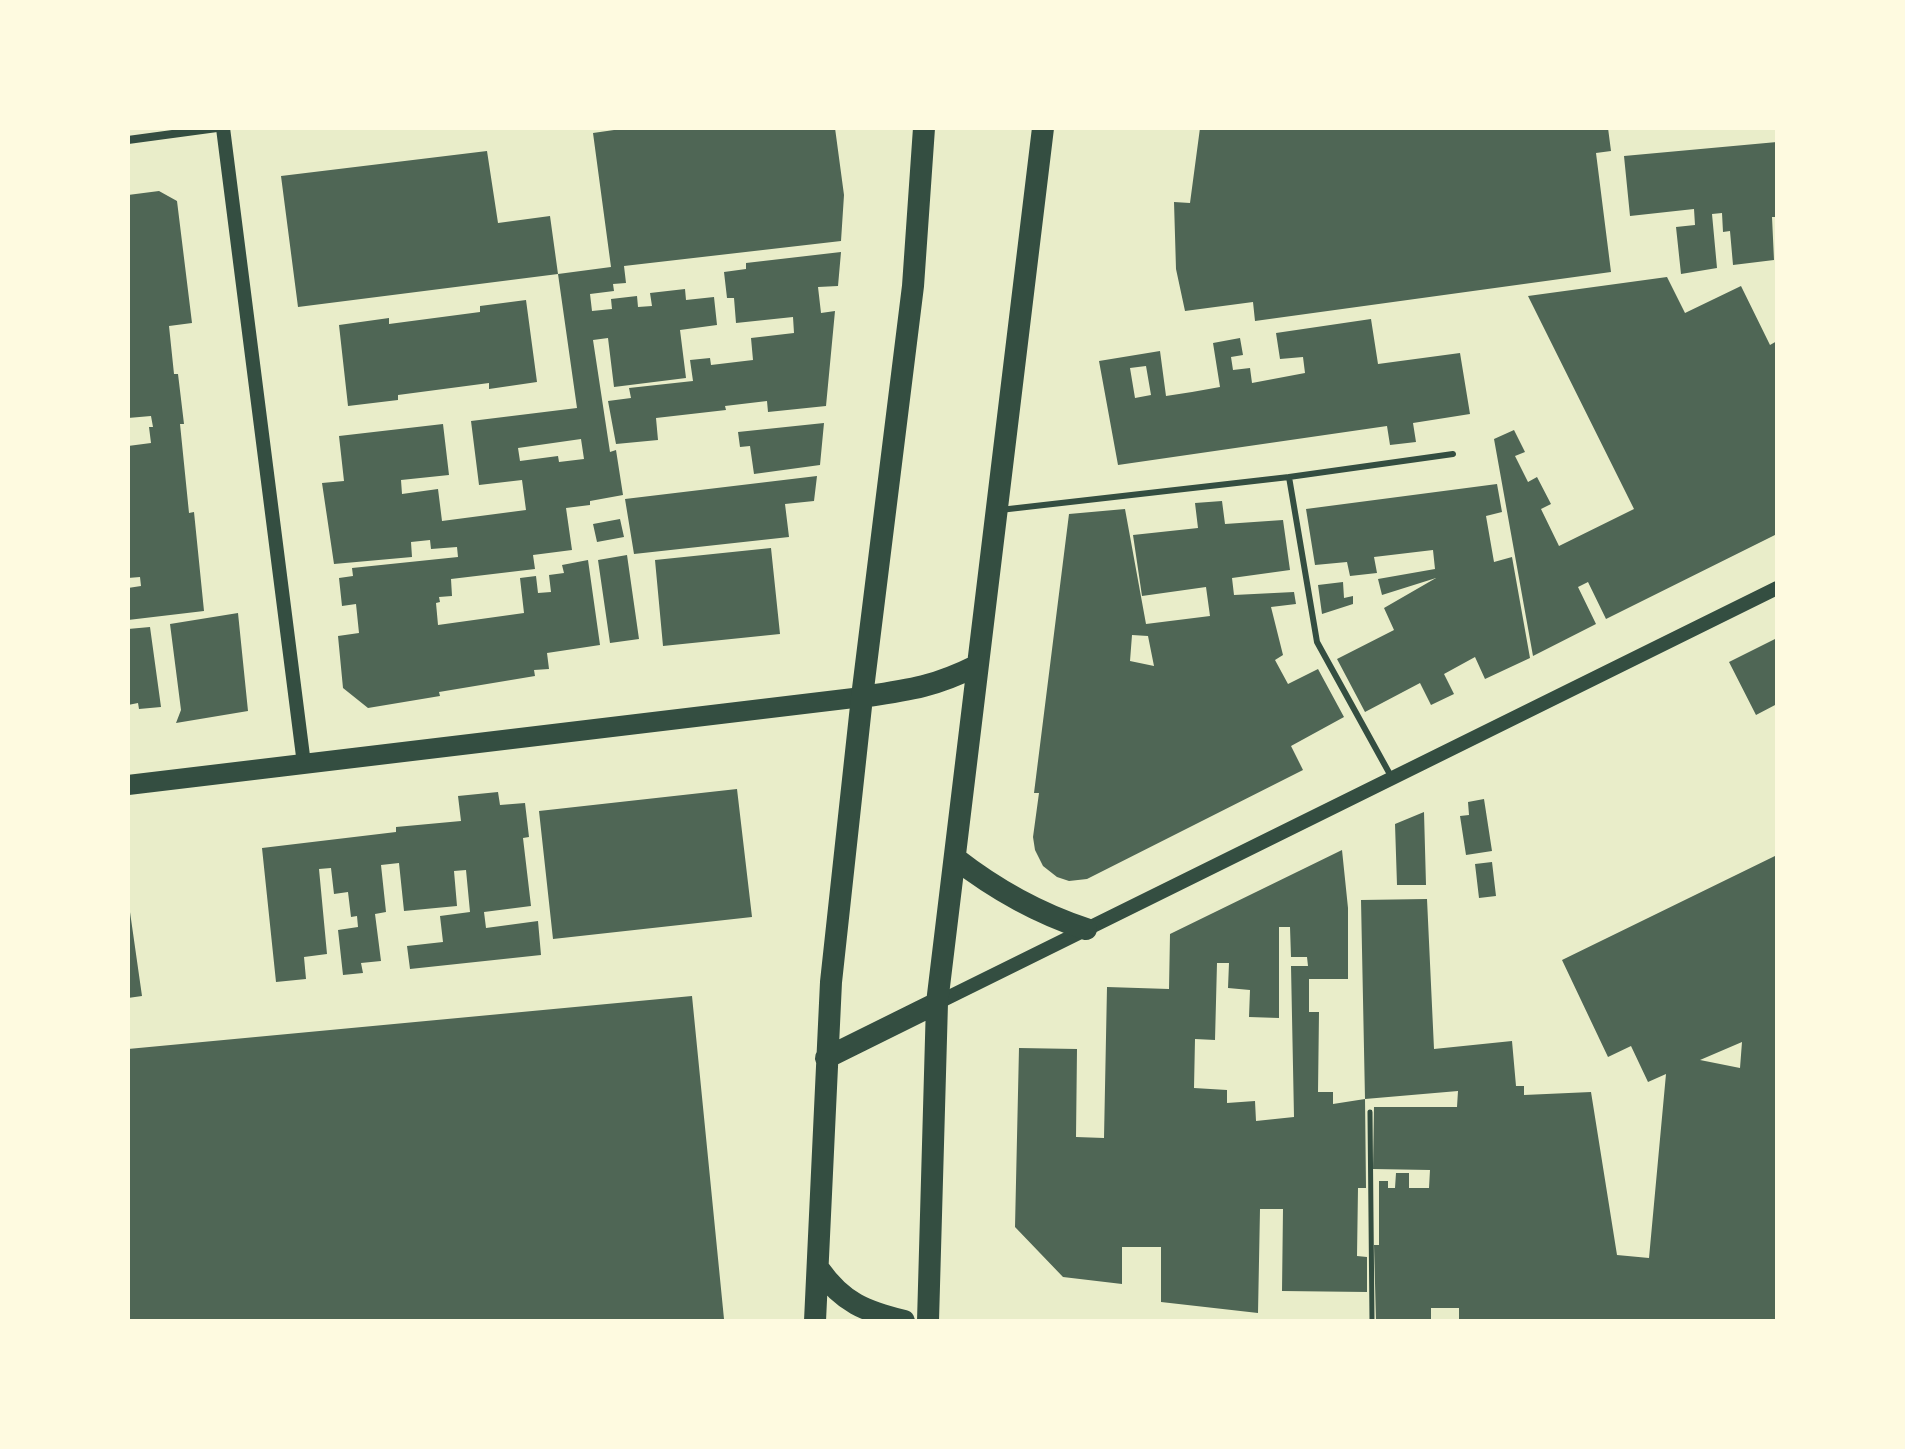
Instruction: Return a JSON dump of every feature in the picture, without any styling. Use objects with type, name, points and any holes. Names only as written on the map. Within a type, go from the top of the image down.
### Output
[{"type":"highway","points":[[815,1321],[831,982],[862,697],[913,286],[924,128]]},
{"type":"highway","points":[[928,1321],[937,1003],[1043,128]]},
{"type":"highway","points":[[862,697],[919,689],[978,665]]},
{"type":"highway","points":[[955,858],[985,882],[1025,906],[1086,929]]},
{"type":"highway","points":[[826,1058],[937,1003]]},
{"type":"highway","points":[[819,1269],[833,1289],[849,1301],[875,1314],[904,1321]]},
{"type":"main road","points":[[128,785],[862,697]]},
{"type":"street","points":[[128,140],[217,128]]},
{"type":"street","points":[[223,128],[304,764]]},
{"type":"street","points":[[937,1003],[1777,588]]},
{"type":"lane","points":[[997,510],[1289,477],[1453,454]]},
{"type":"lane","points":[[1289,477],[1317,642],[1392,778]]},
{"type":"path","points":[[1370,1112],[1372,1321]]},
{"type":"building","points":[[628,128],[835,128],[844,195],[841,241],[624,266],[626,283],[613,284],[614,291],[590,294],[592,311],[612,309],[611,299],[637,296],[638,307],[652,306],[650,293],[685,289],[686,300],[714,297],[717,325],[680,330],[686,378],[614,387],[608,338],[593,340],[610,452],[616,450],[623,495],[590,501],[590,505],[566,508],[572,550],[533,555],[535,569],[451,579],[452,596],[439,597],[440,602],[436,603],[438,625],[524,613],[520,578],[536,576],[538,593],[551,592],[549,575],[564,573],[562,565],[588,560],[600,645],[547,653],[549,669],[534,670],[535,676],[368,708],[343,688],[338,636],[359,633],[356,604],[342,606],[339,578],[353,576],[352,568],[458,557],[457,547],[431,549],[430,540],[411,542],[412,557],[334,564],[322,483],[344,481],[339,436],[443,424],[449,475],[401,480],[402,494],[438,489],[442,521],[526,510],[522,480],[479,485],[471,421],[577,408],[558,274],[611,267],[593,133]],"holes":[[[581,439],[584,459],[559,462],[558,456],[520,461],[518,448]]]},
{"type":"building","points":[[1200,128],[1608,128],[1611,151],[1596,153],[1611,272],[1255,321],[1253,302],[1185,311],[1176,269],[1174,202],[1190,203]]},
{"type":"building","points":[[1777,142],[1777,217],[1772,217],[1774,260],[1733,265],[1730,231],[1723,232],[1722,213],[1712,214],[1717,268],[1681,274],[1676,227],[1695,225],[1694,209],[1630,216],[1624,156]]},
{"type":"building","points":[[487,151],[498,223],[550,216],[558,274],[298,307],[281,176]]},
{"type":"building","points":[[159,191],[177,201],[192,323],[169,326],[174,374],[178,374],[189,513],[194,512],[204,611],[128,620],[128,588],[141,586],[140,577],[128,578],[128,446],[151,443],[149,427],[153,427],[151,416],[128,418],[128,195]]},
{"type":"building","points":[[841,252],[838,286],[818,287],[821,313],[835,311],[826,406],[768,412],[767,401],[725,406],[726,410],[656,418],[658,440],[616,444],[608,401],[631,398],[629,388],[693,381],[690,360],[710,358],[711,365],[753,360],[751,338],[794,333],[793,317],[736,323],[734,298],[727,298],[724,272],[746,269],[746,263]]},
{"type":"building","points":[[1667,277],[1685,313],[1741,286],[1770,345],[1777,341],[1777,534],[1606,619],[1588,582],[1578,587],[1596,624],[1533,656],[1494,439],[1514,430],[1525,452],[1515,456],[1528,482],[1537,477],[1551,504],[1541,509],[1559,546],[1634,509],[1528,296]]},
{"type":"building","points":[[526,300],[537,382],[489,389],[489,383],[398,395],[398,400],[348,406],[339,325],[389,318],[389,324],[480,312],[480,306]]},
{"type":"building","points":[[1371,319],[1378,364],[1460,353],[1470,414],[1413,423],[1416,442],[1390,445],[1387,426],[1118,465],[1099,361],[1160,351],[1166,396],[1192,392],[1220,387],[1213,343],[1240,338],[1243,355],[1231,357],[1233,370],[1250,368],[1252,383],[1305,373],[1303,357],[1280,359],[1276,333]],"holes":[[[1146,366],[1151,395],[1135,398],[1130,368]]]},
{"type":"building","points":[[824,423],[820,465],[754,474],[750,446],[740,447],[738,432]]},
{"type":"building","points":[[817,476],[814,501],[785,504],[789,537],[634,554],[625,499]]},
{"type":"building","points":[[1497,484],[1502,512],[1486,516],[1494,562],[1512,557],[1530,658],[1485,679],[1475,657],[1444,674],[1454,694],[1431,705],[1420,683],[1365,712],[1337,659],[1394,630],[1384,608],[1436,578],[1382,595],[1378,579],[1435,569],[1433,550],[1374,557],[1377,573],[1350,576],[1347,562],[1315,565],[1306,509]]},
{"type":"building","points":[[1222,501],[1225,524],[1283,520],[1290,570],[1232,578],[1234,595],[1294,592],[1296,604],[1271,607],[1283,655],[1275,660],[1288,684],[1318,669],[1344,717],[1291,746],[1303,770],[1087,879],[1069,881],[1057,877],[1043,866],[1035,850],[1033,837],[1039,793],[1034,793],[1069,514],[1125,509],[1146,624],[1210,616],[1206,587],[1142,596],[1133,535],[1198,528],[1195,503]],"holes":[[[1132,635],[1148,636],[1154,666],[1130,661]]]},
{"type":"building","points":[[620,519],[624,537],[597,542],[593,524]]},
{"type":"building","points":[[771,548],[780,634],[663,646],[655,560]]},
{"type":"building","points":[[627,555],[639,639],[610,643],[598,560]]},
{"type":"building","points":[[1343,582],[1344,598],[1353,596],[1353,604],[1322,614],[1318,585]]},
{"type":"building","points":[[238,613],[248,711],[176,723],[181,710],[170,624]]},
{"type":"building","points":[[150,627],[161,707],[139,709],[138,703],[128,705],[128,629]]},
{"type":"building","points":[[1777,638],[1777,704],[1756,715],[1729,662]]},
{"type":"building","points":[[737,789],[752,917],[553,939],[539,811]]},
{"type":"building","points":[[498,792],[500,805],[525,803],[529,837],[523,838],[531,906],[484,912],[486,928],[538,921],[541,955],[410,969],[407,946],[443,942],[440,916],[470,912],[466,870],[454,871],[457,906],[404,911],[399,863],[381,865],[386,912],[375,914],[381,961],[361,963],[363,973],[343,975],[338,930],[358,927],[357,916],[351,917],[348,892],[334,894],[331,868],[319,869],[327,954],[304,957],[306,979],[276,982],[262,848],[396,832],[396,827],[461,821],[458,796]]},
{"type":"building","points":[[1484,799],[1492,851],[1466,855],[1460,816],[1469,815],[1468,802]]},
{"type":"building","points":[[1424,812],[1426,885],[1397,885],[1395,824]]},
{"type":"building","points":[[1342,850],[1348,908],[1348,979],[1309,979],[1309,1012],[1319,1012],[1318,1092],[1333,1092],[1333,1104],[1365,1099],[1366,1188],[1358,1188],[1357,1256],[1367,1257],[1367,1292],[1282,1291],[1283,1209],[1260,1209],[1258,1313],[1161,1302],[1161,1247],[1122,1247],[1122,1284],[1063,1277],[1015,1227],[1019,1048],[1077,1049],[1076,1137],[1104,1138],[1107,987],[1169,989],[1170,934]],"holes":[[[1279,927],[1290,927],[1291,957],[1307,957],[1308,966],[1291,966],[1294,1117],[1256,1121],[1255,1101],[1227,1103],[1227,1090],[1194,1088],[1195,1039],[1215,1040],[1217,963],[1229,963],[1228,988],[1250,990],[1249,1017],[1279,1018]]]},
{"type":"building","points":[[1777,855],[1777,1321],[1459,1321],[1459,1308],[1431,1308],[1431,1321],[1376,1321],[1374,1245],[1379,1245],[1379,1181],[1388,1181],[1388,1188],[1395,1188],[1396,1173],[1409,1173],[1409,1188],[1429,1188],[1430,1170],[1373,1169],[1374,1107],[1457,1107],[1458,1091],[1365,1099],[1361,900],[1427,899],[1434,1049],[1512,1041],[1516,1086],[1524,1086],[1524,1095],[1591,1092],[1617,1255],[1649,1258],[1666,1074],[1648,1082],[1631,1046],[1608,1057],[1562,960]],"holes":[[[1742,1042],[1740,1068],[1700,1060]]]},
{"type":"building","points":[[1492,862],[1496,896],[1479,898],[1475,864]]},
{"type":"building","points":[[128,898],[142,996],[128,998]]},
{"type":"building","points":[[692,996],[724,1319],[128,1321],[128,1049]]}]
